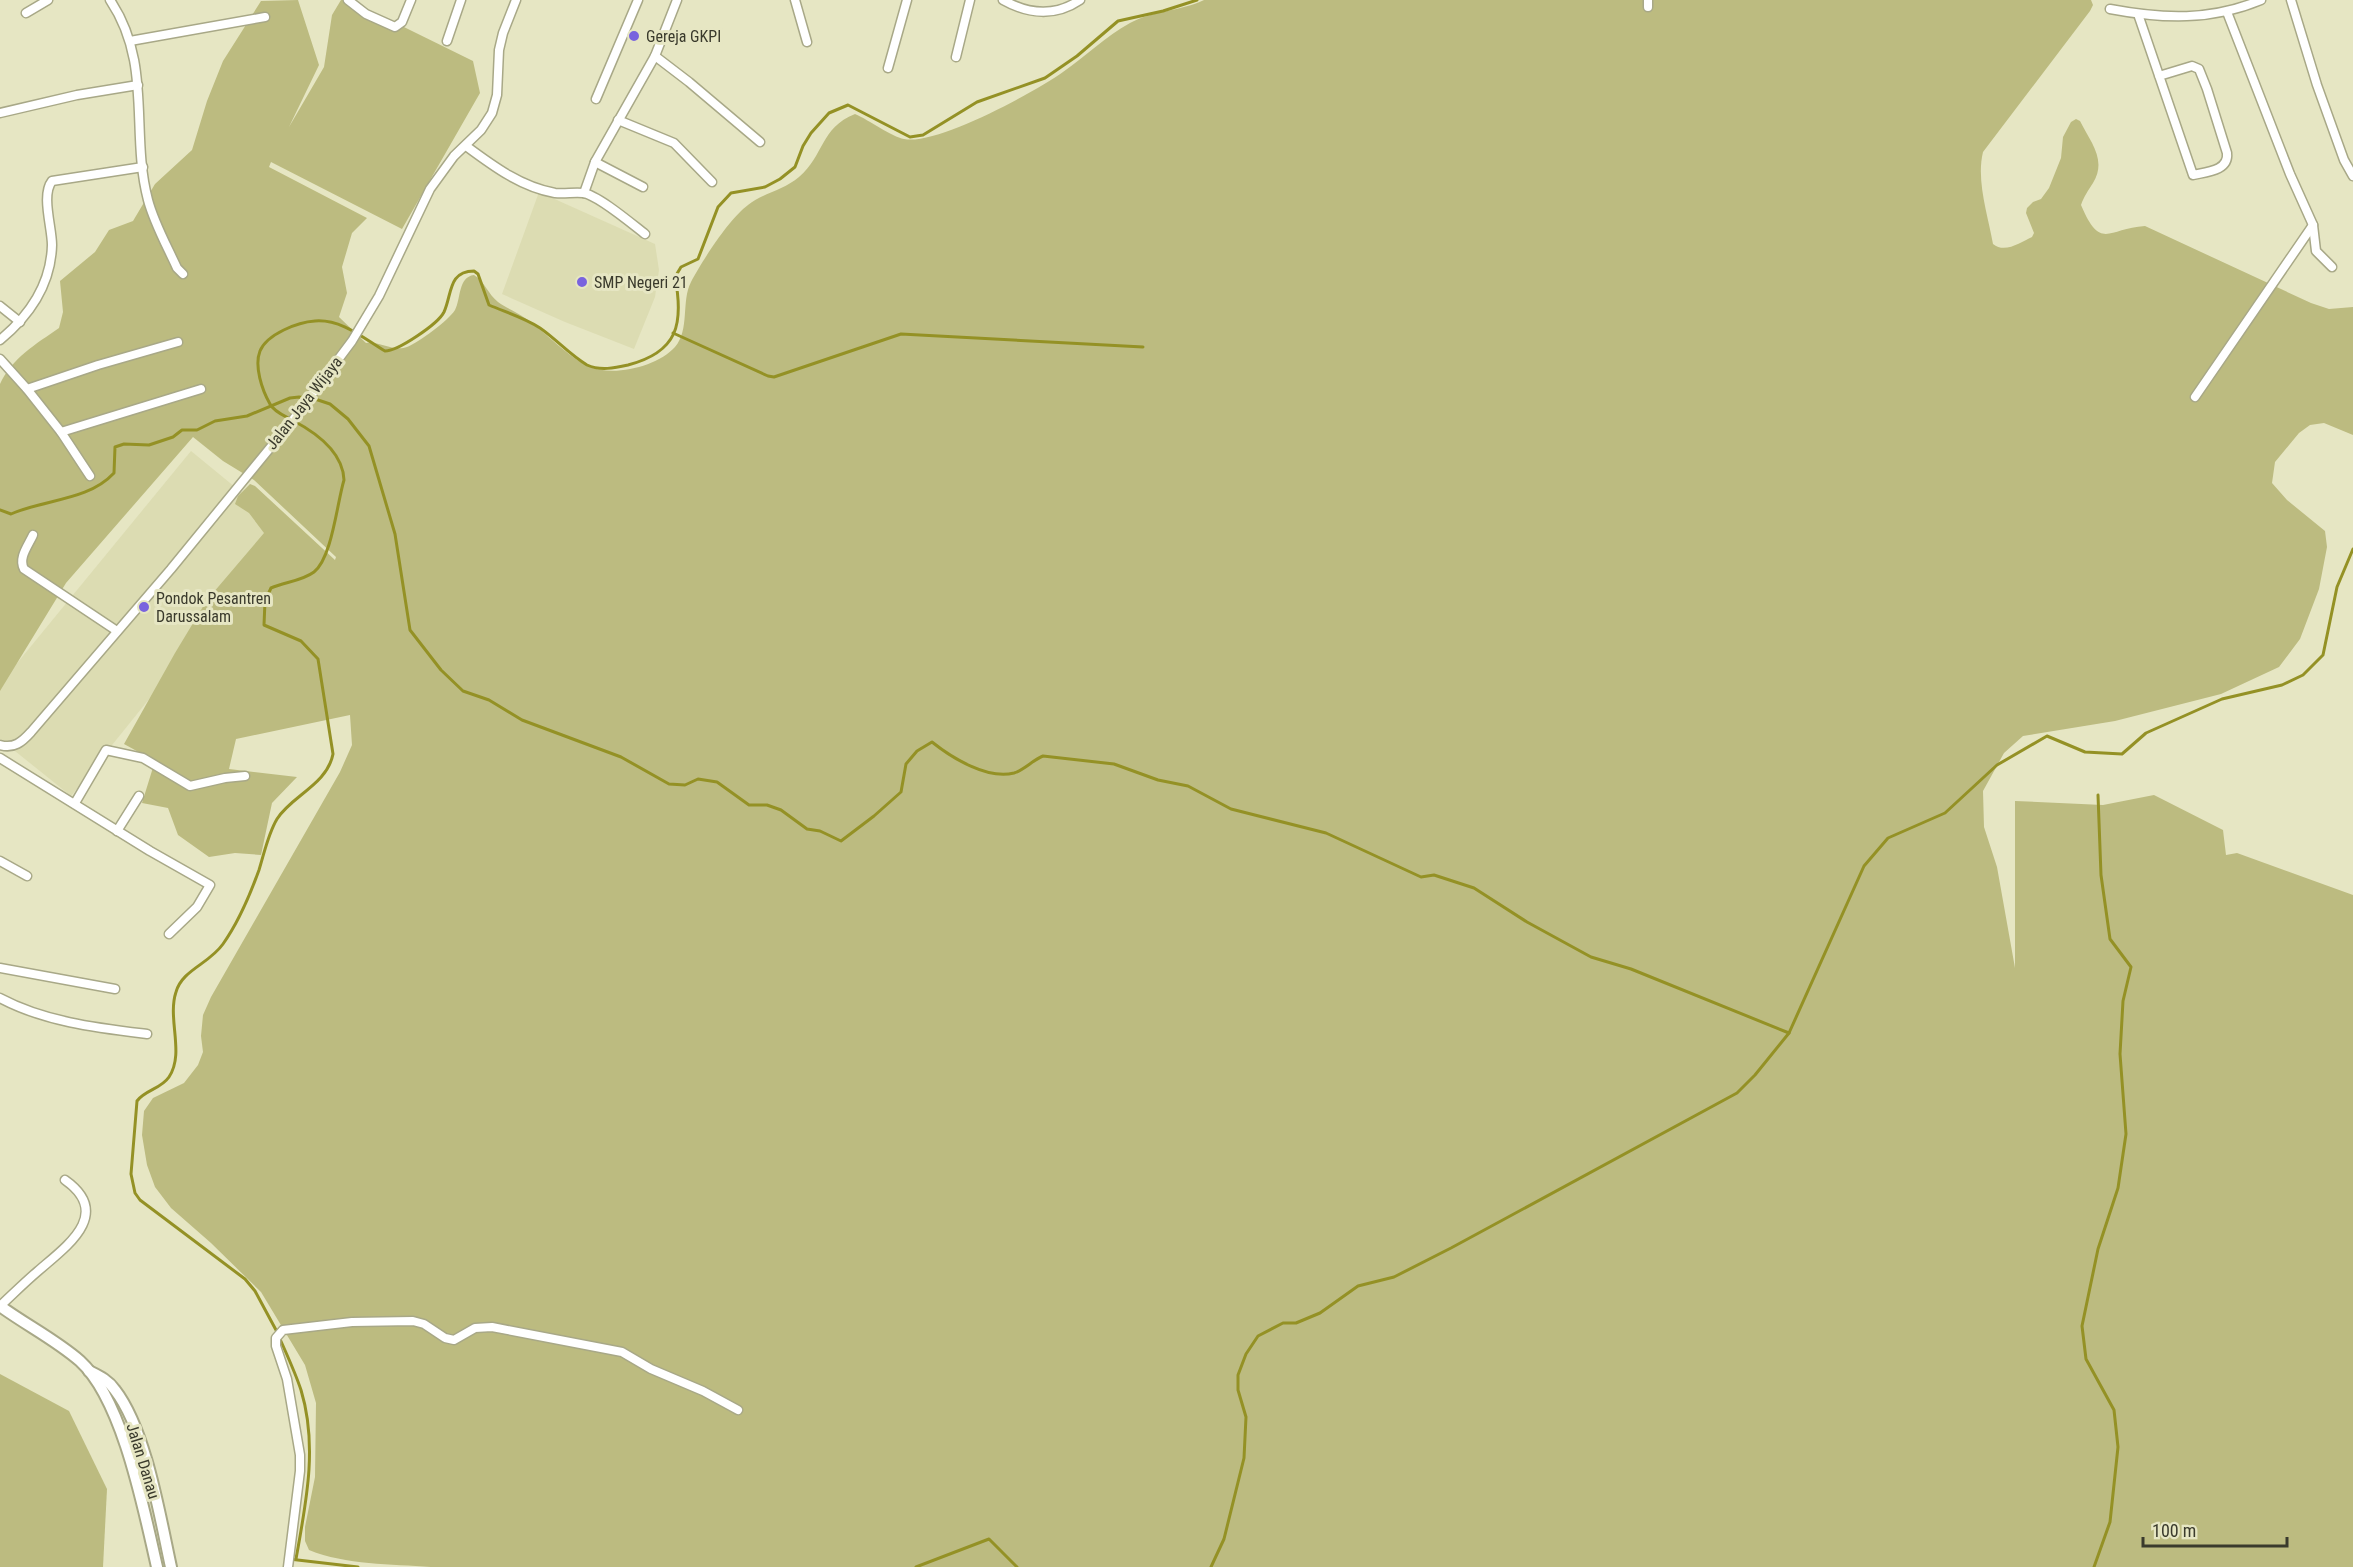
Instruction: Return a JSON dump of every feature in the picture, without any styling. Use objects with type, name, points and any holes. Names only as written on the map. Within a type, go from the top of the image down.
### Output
[{"type":"street","points":[[26,13],[48,0]]},
{"type":"street","points":[[110,0],[130,41],[136,63],[142,167],[148,202],[177,268],[183,274]]},
{"type":"street","points":[[348,0],[366,14],[395,27],[402,22],[411,0]]},
{"type":"street","points":[[447,41],[461,0]]},
{"type":"street","name":"Jalan Jaya Wijaya","points":[[0,746],[13,747],[22,742],[312,396],[352,341],[379,296],[430,189],[448,164],[488,120],[496,104],[499,50],[516,0]]},
{"type":"street","points":[[596,99],[639,0]]},
{"type":"street","points":[[584,193],[595,162],[655,56],[677,0]]},
{"type":"street","points":[[795,0],[807,42]]},
{"type":"street","points":[[888,68],[907,0]]},
{"type":"street","points":[[957,57],[970,0]]},
{"type":"street","points":[[1003,0],[1027,10],[1048,12],[1062,10],[1080,0]]},
{"type":"street","points":[[2110,9],[2162,17],[2228,12],[2261,0]]},
{"type":"street","points":[[2291,0],[2317,85],[2344,160],[2353,176]]},
{"type":"street","points":[[2228,12],[2290,174],[2313,225],[2316,251],[2332,267]]},
{"type":"street","points":[[2138,14],[2159,76],[2193,175],[2223,166],[2227,161],[2227,153],[2199,69],[2192,66],[2159,76]]},
{"type":"street","points":[[130,41],[266,17]]},
{"type":"street","points":[[655,56],[760,142]]},
{"type":"street","points":[[0,113],[77,95],[138,85]]},
{"type":"street","points":[[618,120],[674,143],[712,182]]},
{"type":"street","points":[[466,146],[504,173],[524,183],[557,193],[584,193],[645,234]]},
{"type":"street","points":[[595,162],[643,187]]},
{"type":"street","points":[[0,340],[20,322],[48,275],[52,244],[47,195],[50,185],[56,179],[142,167]]},
{"type":"street","points":[[2194,397],[2313,225]]},
{"type":"street","points":[[0,306],[20,322]]},
{"type":"street","points":[[27,389],[98,365],[178,342]]},
{"type":"street","points":[[0,359],[61,432],[90,476]]},
{"type":"street","points":[[61,432],[201,388]]},
{"type":"street","points":[[33,535],[22,557],[21,564],[24,569],[117,631]]},
{"type":"street","points":[[75,803],[106,750],[143,758],[190,786],[245,776]]},
{"type":"street","points":[[0,758],[117,831],[210,885],[202,902],[169,934]]},
{"type":"street","points":[[117,831],[139,795]]},
{"type":"street","points":[[0,861],[27,876]]},
{"type":"street","points":[[0,968],[115,989]]},
{"type":"street","points":[[0,998],[22,1008],[74,1023],[147,1034]]},
{"type":"street","points":[[0,1306],[63,1251],[82,1228],[86,1209],[83,1197],[75,1186],[65,1179]]},
{"type":"street","name":"Jalan Danau","points":[[0,1306],[65,1350],[89,1371],[104,1395],[117,1423],[142,1498],[157,1567]]},
{"type":"street","points":[[289,1562],[300,1455],[287,1379],[276,1346],[276,1338],[283,1330],[352,1322],[406,1320],[424,1324],[445,1338],[454,1340],[475,1328],[492,1327],[622,1352],[651,1369],[703,1391],[738,1410]]},
{"type":"street","name":"Jalan Danau","points":[[89,1371],[103,1377],[115,1390],[137,1431],[171,1567]]},
{"type":"shaded area","points":[[298,0],[319,65],[289,127],[324,67],[332,15],[341,0],[349,0],[473,61],[480,93],[402,229],[271,162],[269,167],[367,218],[352,233],[342,267],[347,293],[339,317],[366,343],[397,348],[407,347],[433,331],[451,315],[457,305],[465,280],[474,275],[498,302],[525,318],[573,357],[590,367],[611,371],[636,368],[658,360],[675,347],[680,340],[684,324],[686,298],[691,282],[725,230],[748,205],[799,177],[807,169],[828,135],[844,120],[855,114],[904,139],[919,139],[938,134],[985,116],[1031,92],[1063,72],[1130,23],[1204,0],[2091,0],[2093,5],[2090,11],[1983,152],[1982,186],[1993,244],[2003,248],[2032,237],[2034,233],[2026,213],[2027,208],[2033,202],[2041,199],[2049,188],[2061,158],[2063,137],[2071,122],[2076,119],[2080,121],[2093,144],[2098,159],[2097,175],[2081,205],[2094,228],[2100,233],[2114,233],[2145,226],[2311,303],[2329,309],[2353,307],[2353,435],[2324,423],[2310,425],[2299,433],[2275,462],[2272,483],[2287,500],[2325,531],[2327,547],[2319,589],[2300,639],[2279,667],[2221,694],[2115,721],[2023,736],[2004,753],[1983,791],[1984,827],[1997,867],[2015,968],[2015,801],[2103,805],[2154,795],[2223,830],[2226,855],[2237,853],[2353,895],[2353,1567],[431,1567],[338,1559],[309,1550],[305,1541],[305,1527],[315,1477],[316,1403],[305,1365],[261,1292],[171,1208],[155,1187],[147,1165],[142,1135],[144,1111],[153,1098],[184,1083],[198,1065],[203,1052],[201,1036],[203,1015],[211,997],[340,772],[352,745],[350,715],[236,739],[229,769],[297,777],[272,803],[261,855],[235,853],[209,857],[178,835],[168,808],[142,803],[155,761],[124,744],[207,600],[264,533],[249,513],[235,504],[238,496],[250,484],[255,486],[335,560],[336,557],[254,480],[223,461],[193,437],[66,583],[0,691],[0,384],[18,359],[59,328],[63,312],[60,281],[95,252],[109,230],[133,221],[155,184],[192,150],[207,101],[223,61],[261,1]]},
{"type":"shaded area","name":"SMP Negeri 21","points":[[539,192],[655,244],[659,270],[655,297],[634,349],[502,294]]},
{"type":"shaded area","name":"Pondok Pesantren Darussalam","points":[[191,451],[286,529],[71,796],[0,739],[0,684]]},
{"type":"shaded area","points":[[0,1374],[69,1411],[107,1489],[103,1567],[0,1567]]},
{"type":"waterway","points":[[276,1330],[255,1291],[245,1279],[140,1200],[135,1193],[131,1174],[137,1101],[166,1081],[174,1068],[176,1047],[173,1013],[179,984],[223,944],[239,918],[252,889],[277,819],[324,774],[333,754],[318,659],[301,641],[264,625],[265,601],[271,588],[309,575],[320,565],[330,543],[344,480],[339,460],[326,444],[310,430],[277,412],[270,404],[258,371],[258,357],[264,345],[276,334],[292,326],[325,321],[352,330],[385,351],[391,350],[408,342],[434,323],[444,312],[455,279],[466,272],[474,271],[478,274],[489,305],[540,328],[587,365],[597,368],[613,368],[645,359],[658,352],[674,334],[678,309],[675,277],[681,267],[698,259],[718,207],[731,193],[765,187],[795,167],[811,133],[829,113],[848,105],[910,137],[923,135],[977,102],[1045,78],[1077,56],[1118,21],[1163,11],[1197,0]]},
{"type":"waterway","points":[[673,333],[774,377],[901,334],[1143,347]]},
{"type":"waterway","points":[[0,510],[11,514],[92,489],[114,473],[115,447],[124,444],[149,445],[173,437],[182,430],[197,430],[215,421],[247,416],[290,398],[315,399],[330,404],[348,419],[369,446],[395,534],[410,630],[441,670],[463,691],[489,700],[522,720],[621,757],[669,784],[685,785],[698,779],[717,782],[749,805],[767,805],[781,810],[807,829],[820,831],[841,841],[901,792],[906,764],[917,751],[932,742],[960,761],[993,773],[1014,773],[1043,756],[1114,764],[1158,780],[1188,786],[1231,809],[1326,833],[1421,877],[1434,875],[1474,888],[1527,922],[1591,957],[1631,969],[1789,1033],[1864,866],[1888,838],[1945,813],[1997,765],[2047,736],[2085,752],[2122,754],[2146,733],[2222,699],[2282,685],[2303,675],[2323,655],[2337,587],[2353,549]]},
{"type":"waterway","points":[[2094,1567],[2110,1522],[2118,1447],[2114,1410],[2086,1359],[2082,1326],[2098,1249],[2118,1188],[2126,1134],[2120,1054],[2123,1001],[2131,967],[2110,939],[2101,875],[2098,795]]},
{"type":"waterway","points":[[1211,1567],[1224,1539],[1244,1458],[1246,1417],[1238,1390],[1238,1375],[1246,1354],[1258,1336],[1283,1323],[1296,1323],[1320,1313],[1358,1286],[1394,1277],[1737,1093],[1755,1075],[1789,1033]]},
{"type":"waterway","points":[[280,1339],[301,1390],[309,1432],[309,1474],[296,1559]]},
{"type":"waterway","points":[[916,1567],[989,1539],[1017,1567]]},
{"type":"waterway","points":[[289,1559],[358,1567]]},
{"type":"place","name":"Gereja GKPI","points":[[634,36]]},
{"type":"place","name":"SMP Negeri 21","points":[[582,282]]},
{"type":"place","name":"Pondok Pesantren Darussalam","points":[[144,607]]}]
